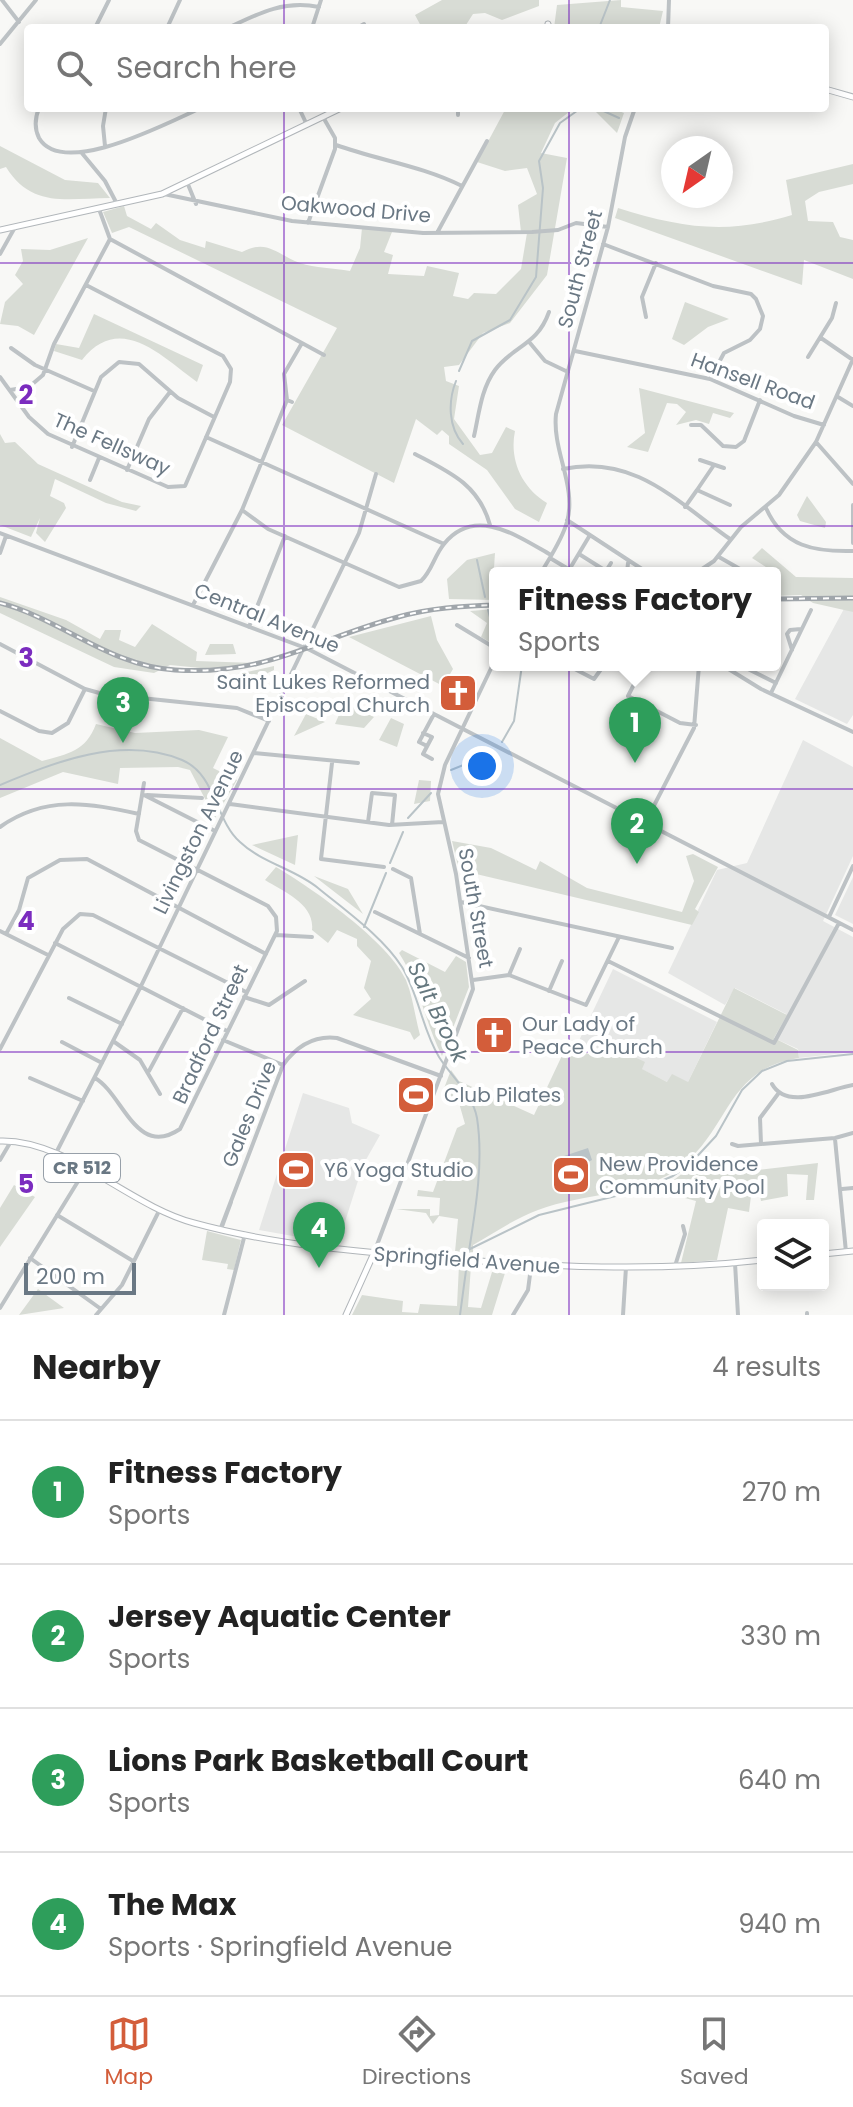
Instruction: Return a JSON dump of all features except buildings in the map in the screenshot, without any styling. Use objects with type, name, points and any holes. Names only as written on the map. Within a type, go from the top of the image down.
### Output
[{"type":"main road","points":[[829,90],[853,97]]},
{"type":"main road","points":[[0,230],[162,194],[333,112]]},
{"type":"main road","name":"Springfield Avenue","points":[[0,1141],[31,1144],[159,1211],[220,1230],[245,1234],[374,1253],[531,1267],[675,1266],[757,1261]]},
{"type":"main road","points":[[829,1253],[850,1251]]},
{"type":"main road","points":[[346,1315],[374,1253]]},
{"type":"street","points":[[2,0],[19,22]]},
{"type":"street","points":[[0,44],[36,0]]},
{"type":"street","points":[[97,24],[109,0]]},
{"type":"street","points":[[169,24],[180,0]]},
{"type":"street","points":[[315,24],[321,0]]},
{"type":"street","points":[[668,24],[669,0]]},
{"type":"street","points":[[237,24],[282,3],[292,1],[319,7]]},
{"type":"street","points":[[38,112],[35,127],[44,144],[59,152],[81,152],[105,146],[191,112]]},
{"type":"street","points":[[105,112],[105,146]]},
{"type":"street","points":[[301,112],[307,125]]},
{"type":"street","name":"South Street","points":[[544,567],[567,520],[569,497],[555,422],[608,227],[625,137],[634,112]]},
{"type":"street","points":[[308,223],[336,145],[323,117]]},
{"type":"street","points":[[437,233],[487,141]]},
{"type":"street","points":[[336,145],[390,163],[421,167],[462,186]]},
{"type":"street","points":[[81,152],[105,181],[117,204]]},
{"type":"street","points":[[187,182],[196,204]]},
{"type":"street","name":"Oakwood Drive","points":[[162,194],[196,204],[308,223],[437,233],[547,231],[576,223],[608,227]]},
{"type":"street","points":[[99,209],[110,239],[324,355]]},
{"type":"street","points":[[0,254],[14,229]]},
{"type":"street","points":[[10,390],[33,385],[46,370],[54,344],[110,239]]},
{"type":"street","points":[[603,244],[713,286],[751,294],[761,305],[763,324],[757,334],[724,353],[710,379]]},
{"type":"street","points":[[646,317],[642,297],[656,263]]},
{"type":"street","name":"The Fellsway","points":[[0,377],[34,423],[72,447],[168,487],[185,486],[232,374],[229,363],[218,353],[86,285]]},
{"type":"street","points":[[808,357],[821,338],[836,303]]},
{"type":"street","points":[[474,436],[484,393],[493,373],[541,332],[549,312]]},
{"type":"street","points":[[705,567],[719,557],[730,539],[766,508],[816,442],[825,425],[853,360],[821,338]]},
{"type":"street","points":[[193,605],[242,510],[290,401],[284,374],[302,343]]},
{"type":"street","points":[[530,343],[545,361],[568,372]]},
{"type":"street","points":[[11,348],[46,370],[94,391]]},
{"type":"street","name":"Hansell Road","points":[[575,351],[710,379],[794,416],[825,425]]},
{"type":"street","points":[[72,447],[94,391],[108,368],[124,361],[145,368],[171,392],[214,417]]},
{"type":"street","points":[[127,470],[149,419],[171,392]]},
{"type":"street","points":[[838,397],[853,406]]},
{"type":"street","points":[[691,425],[701,425],[723,446],[736,447],[744,441],[760,400]]},
{"type":"street","points":[[206,437],[444,544]]},
{"type":"street","points":[[816,442],[853,484]]},
{"type":"street","points":[[415,454],[459,477],[473,490],[490,525]]},
{"type":"street","points":[[90,480],[99,458]]},
{"type":"street","points":[[700,460],[724,468]]},
{"type":"street","points":[[563,469],[593,464],[627,470],[730,539]]},
{"type":"street","points":[[685,507],[714,465]]},
{"type":"street","name":"Livingston Avenue","points":[[55,1155],[141,986],[345,563],[376,474]]},
{"type":"street","points":[[697,490],[730,505]]},
{"type":"street","points":[[853,505],[853,543]]},
{"type":"street","points":[[766,508],[781,532],[798,544],[818,551],[853,551]]},
{"type":"street","points":[[242,510],[285,536],[389,585],[409,587],[426,577],[444,544],[461,531],[490,525],[502,528],[565,567]]},
{"type":"street","points":[[567,520],[636,567]]},
{"type":"street","name":"Central Avenue","points":[[0,533],[304,648],[853,930]]},
{"type":"street","points":[[571,567],[590,535]]},
{"type":"street","points":[[0,553],[6,536]]},
{"type":"street","points":[[249,627],[285,536]]},
{"type":"street","points":[[579,554],[598,567]]},
{"type":"street","points":[[719,557],[736,567]]},
{"type":"street","points":[[608,567],[611,563]]},
{"type":"street","points":[[628,563],[628,567]]},
{"type":"street","points":[[771,693],[811,610]]},
{"type":"street","points":[[457,625],[489,645]]},
{"type":"street","points":[[792,650],[787,634],[790,630],[802,629]]},
{"type":"street","points":[[0,644],[85,689],[112,696],[237,708],[269,721]]},
{"type":"street","name":"South Street","points":[[374,1253],[442,1075],[473,980],[461,902],[438,802],[440,779],[490,671]]},
{"type":"street","points":[[579,671],[594,679],[600,671]]},
{"type":"street","points":[[641,671],[628,696],[680,723],[696,725]]},
{"type":"street","points":[[645,823],[696,725],[699,671]]},
{"type":"street","points":[[732,671],[853,732]]},
{"type":"street","points":[[752,671],[776,683]]},
{"type":"street","points":[[0,711],[39,731],[57,732],[68,723],[85,689]]},
{"type":"street","points":[[427,746],[419,742],[434,714]]},
{"type":"street","points":[[423,733],[432,737],[423,754],[432,759]]},
{"type":"street","points":[[254,753],[332,763],[358,763]]},
{"type":"street","points":[[332,763],[321,859],[384,867]]},
{"type":"street","points":[[144,783],[138,838],[268,906],[276,917],[276,935],[312,937]]},
{"type":"street","points":[[368,822],[372,793],[395,795],[392,825]]},
{"type":"street","points":[[144,795],[202,798]]},
{"type":"street","points":[[144,795],[215,831]]},
{"type":"street","points":[[0,827],[17,816],[67,802],[140,814]]},
{"type":"street","points":[[229,804],[392,825],[443,822]]},
{"type":"street","points":[[6,934],[19,910],[25,883],[33,873],[54,862],[73,857],[87,859],[266,954]]},
{"type":"street","points":[[829,917],[853,866]]},
{"type":"street","points":[[393,869],[407,874],[412,882],[420,935]]},
{"type":"street","points":[[461,902],[672,948]]},
{"type":"street","points":[[375,912],[469,958]]},
{"type":"street","points":[[0,1049],[63,929],[73,917],[88,913],[269,1005],[305,981]]},
{"type":"street","points":[[608,961],[772,1043],[778,1039],[839,923]]},
{"type":"street","points":[[0,931],[48,956]]},
{"type":"street","name":"Bradford Street","points":[[95,1077],[110,1088],[122,1112],[148,1135],[166,1136],[180,1129],[276,935]]},
{"type":"street","points":[[473,980],[509,975],[581,1005],[591,1000],[619,937]]},
{"type":"street","points":[[55,943],[227,1031]]},
{"type":"street","points":[[509,975],[520,949]]},
{"type":"street","points":[[549,991],[562,961]]},
{"type":"street","points":[[69,998],[122,1024]]},
{"type":"street","points":[[149,1071],[183,1008]]},
{"type":"street","name":"Gales Drive","points":[[220,1230],[283,1065],[303,1045],[331,1037],[442,1075]]},
{"type":"street","points":[[223,1040],[283,1065]]},
{"type":"street","points":[[113,1041],[134,1055],[149,1071],[160,1094]]},
{"type":"street","points":[[62,1042],[102,1063]]},
{"type":"street","points":[[30,1078],[83,1101]]},
{"type":"street","points":[[772,1084],[778,1094],[796,1097],[853,1085]]},
{"type":"street","points":[[761,1144],[760,1118],[778,1094]]},
{"type":"street","points":[[732,1144],[835,1138],[853,1133]]},
{"type":"street","points":[[835,1138],[850,1251]]},
{"type":"street","points":[[0,1160],[12,1141]]},
{"type":"street","points":[[0,1308],[85,1170]]},
{"type":"street","points":[[842,1189],[853,1188]]},
{"type":"street","points":[[96,1315],[118,1292],[159,1211]]},
{"type":"street","points":[[57,1215],[133,1261]]},
{"type":"street","points":[[675,1266],[685,1234],[683,1226]]},
{"type":"street","points":[[224,1315],[245,1234]]},
{"type":"street","points":[[30,1258],[101,1309]]},
{"type":"street","points":[[735,1263],[738,1315]]},
{"type":"street","points":[[513,1315],[528,1290],[531,1267]]},
{"type":"street","points":[[623,1315],[626,1267]]},
{"type":"shaded area","points":[[442,0],[539,0],[539,6],[502,20],[485,13],[473,14],[467,24],[420,24],[415,15]]},
{"type":"shaded area","points":[[621,0],[621,7],[663,11],[660,24],[555,24],[557,5]]},
{"type":"shaded area","points":[[504,112],[569,112],[555,123],[541,153],[567,158],[547,275],[510,323],[483,333],[459,365],[444,367],[446,381],[459,386],[454,419],[480,455],[492,453],[506,427],[515,431],[514,452],[519,472],[531,490],[547,503],[539,522],[515,509],[487,470],[449,444],[449,436],[442,430],[437,435],[416,419],[394,483],[282,425],[337,328],[129,227],[112,233],[103,212],[124,206],[127,216],[151,229],[156,223],[180,240],[205,248],[206,241],[242,252],[266,247],[306,265],[350,271],[360,248],[362,228],[392,232],[384,252],[393,255],[388,274],[424,276],[427,266],[459,273],[453,296],[468,299],[474,293],[496,294],[521,269],[527,233],[521,232],[518,205],[537,194],[527,168],[505,171],[477,162]]},
{"type":"shaded area","points":[[596,112],[624,113],[617,133]]},
{"type":"shaded area","points":[[0,146],[65,180],[98,183],[110,198],[52,198],[27,190],[6,167],[0,169]]},
{"type":"shaded area","points":[[853,164],[853,184],[819,192],[805,201],[808,221],[833,222],[840,237],[853,240],[853,279],[804,260],[802,285],[615,218],[618,208],[663,220],[705,226],[725,227],[768,221],[792,215],[786,180]]},
{"type":"shaded area","points":[[88,238],[34,335],[18,326],[0,324],[5,302],[23,284],[15,275],[23,261],[21,249],[50,250]]},
{"type":"shaded area","points":[[685,302],[729,319],[708,327],[684,345],[672,339]]},
{"type":"shaded area","points":[[94,314],[203,365],[197,382],[155,351],[126,339],[111,340],[96,346],[82,360],[54,351],[56,344],[79,348]]},
{"type":"shaded area","points":[[639,388],[734,413],[730,418],[713,413],[709,424],[696,420],[676,425],[686,412],[677,404],[667,403],[648,452],[627,447],[645,433]]},
{"type":"shaded area","points":[[0,434],[5,443],[15,442],[38,464],[122,502],[141,506],[136,511],[106,503],[55,479],[50,496],[64,503],[66,508],[45,542],[36,533],[40,518],[31,537],[0,525]]},
{"type":"shaded area","points":[[807,496],[826,522],[825,528],[800,521],[797,515]]},
{"type":"shaded area","points":[[762,548],[796,577],[853,578],[853,612],[813,603],[801,595],[781,596],[781,567],[766,567],[752,558]]},
{"type":"shaded area","points":[[495,553],[494,567],[489,567],[489,600],[449,599],[447,579],[467,560]]},
{"type":"shaded area","points":[[0,597],[66,620],[100,639],[105,630],[121,630],[119,640],[135,647],[152,624],[197,652],[196,661],[255,663],[211,669],[170,665],[154,673],[114,667],[0,613]]},
{"type":"shaded area","points":[[845,607],[853,612],[853,715],[847,724],[795,699]]},
{"type":"shaded area","points":[[489,609],[489,642],[481,637],[487,623],[470,611]]},
{"type":"shaded area","points":[[431,616],[437,640],[453,669],[443,686],[349,637]]},
{"type":"shaded area","points":[[210,644],[233,644],[236,654],[205,655]]},
{"type":"shaded area","points":[[274,666],[274,670],[240,686],[216,679]]},
{"type":"shaded area","points":[[344,703],[374,717],[364,728],[335,724]]},
{"type":"shaded area","points":[[306,714],[325,722],[294,736]]},
{"type":"shaded area","points":[[391,718],[404,724],[397,747],[379,740]]},
{"type":"shaded area","points":[[96,724],[135,733],[199,730],[228,737],[213,768],[237,780],[215,818],[190,770],[178,767],[120,768],[118,784],[63,772],[0,798],[0,738],[42,761],[81,746]]},
{"type":"shaded area","points":[[803,740],[853,767],[853,856],[823,921],[853,937],[853,1052],[799,1058],[798,1049],[774,1038],[786,1014],[735,988],[725,1005],[668,973],[717,870],[747,863]]},
{"type":"shaded area","points":[[419,780],[431,781],[430,801],[414,804]]},
{"type":"shaded area","points":[[298,835],[295,865],[252,845]]},
{"type":"shaded area","points":[[452,841],[491,848],[536,870],[540,861],[587,888],[682,912],[694,881],[686,856],[693,854],[718,867],[695,909],[699,912],[692,925],[459,870]]},
{"type":"shaded area","points":[[276,867],[348,917],[397,965],[406,980],[420,1035],[414,1040],[410,1032],[353,1015],[371,999],[364,988],[371,961],[357,946],[357,939],[337,930],[328,943],[312,930],[309,913],[303,906],[265,880]]},
{"type":"shaded area","points":[[314,876],[348,889],[363,914]]},
{"type":"shaded area","points":[[853,877],[853,924],[835,915]]},
{"type":"shaded area","points":[[402,950],[445,972],[456,956],[466,962],[469,987],[442,1056],[399,953]]},
{"type":"shaded area","points":[[613,969],[717,1022],[688,1082],[667,1082],[641,1069],[644,1063],[616,1049],[612,1057],[592,1055],[576,1047]]},
{"type":"shaded area","points":[[734,988],[787,1015],[774,1038],[798,1050],[799,1058],[775,1064],[743,1086],[699,1149],[683,1165],[632,1189],[538,1210],[473,1245],[473,1253],[455,1252],[458,1219],[439,1216],[433,1224],[426,1213],[396,1209],[430,1209],[430,1216],[439,1215],[440,1198],[417,1196],[418,1190],[433,1192],[457,1128],[465,1124],[459,1103],[443,1091],[451,1070],[459,1081],[534,1115],[567,1045],[591,1055],[594,1050],[611,1057],[616,1048],[645,1062],[642,1069],[667,1082],[672,1074],[688,1082]]},
{"type":"shaded area","points":[[303,1093],[349,1108],[352,1123],[380,1135],[363,1165],[338,1244],[259,1230]]},
{"type":"shaded area","points":[[588,1148],[592,1160],[586,1163],[583,1157],[571,1162],[573,1166],[553,1170],[552,1165],[557,1161],[565,1167],[561,1157]]},
{"type":"shaded area","points":[[707,1155],[724,1171],[733,1173],[818,1163],[814,1200],[806,1200],[808,1175],[787,1174],[788,1196],[761,1201],[759,1190],[752,1188],[749,1212],[728,1208],[717,1260],[681,1263],[696,1201],[659,1191]]},
{"type":"shaded area","points":[[14,1185],[35,1197],[0,1247],[0,1208]]},
{"type":"shaded area","points":[[207,1231],[241,1240],[234,1270],[227,1269],[228,1264],[202,1260]]},
{"type":"shaded area","points":[[459,1265],[471,1266],[468,1307],[481,1308],[492,1272],[505,1273],[492,1315],[352,1315],[362,1295],[403,1301],[402,1312],[418,1313],[420,1304],[457,1306]]},
{"type":"shaded area","points":[[38,1289],[64,1308],[19,1315]]},
{"type":"waterway","points":[[601,24],[610,0]]},
{"type":"waterway","points":[[459,371],[472,341],[510,320],[536,277],[543,188],[539,161],[560,123],[575,112]]},
{"type":"waterway","points":[[606,112],[619,118]]},
{"type":"waterway","points":[[456,381],[451,414],[454,430],[463,444]]},
{"type":"waterway","points":[[477,560],[485,597]]},
{"type":"waterway","points":[[502,742],[514,721],[521,671]]},
{"type":"waterway","name":"Salt Brook","points":[[0,785],[89,754],[136,750],[182,760],[202,776],[225,822],[240,842],[258,855],[309,881],[385,945],[408,978],[433,1046],[475,1110],[479,1170],[468,1257]]},
{"type":"waterway","points":[[451,770],[493,753]]},
{"type":"waterway","points":[[408,818],[431,793]]},
{"type":"waterway","points":[[390,863],[403,832]]},
{"type":"waterway","points":[[364,927],[386,873]]},
{"type":"waterway","points":[[470,1249],[539,1215],[640,1190],[673,1176],[689,1165],[716,1136],[742,1090],[762,1071],[787,1061],[853,1054]]},
{"type":"waterway","name":"Salt Brook","points":[[460,1315],[467,1263]]},
{"type":"railway","points":[[781,599],[853,598]]},
{"type":"railway","points":[[0,603],[22,610],[128,660],[175,670],[208,670],[265,662],[410,614],[489,605]]},
{"type":"place","name":"Saint Lukes Reformed Episcopal Church","points":[[458,693]]},
{"type":"place","name":"Lions Park Basketball Court","points":[[123,743]]},
{"type":"place","name":"Fitness Factory","points":[[635,763]]},
{"type":"place","name":"Jersey Aquatic Center","points":[[637,864]]},
{"type":"place","name":"Our Lady of Peace Church","points":[[494,1035]]},
{"type":"place","name":"Club Pilates","points":[[416,1095]]},
{"type":"place","name":"Y6 Yoga Studio","points":[[296,1170]]},
{"type":"place","name":"New Providence Community Pool","points":[[571,1175]]},
{"type":"place","name":"The Max","points":[[319,1268]]}]
